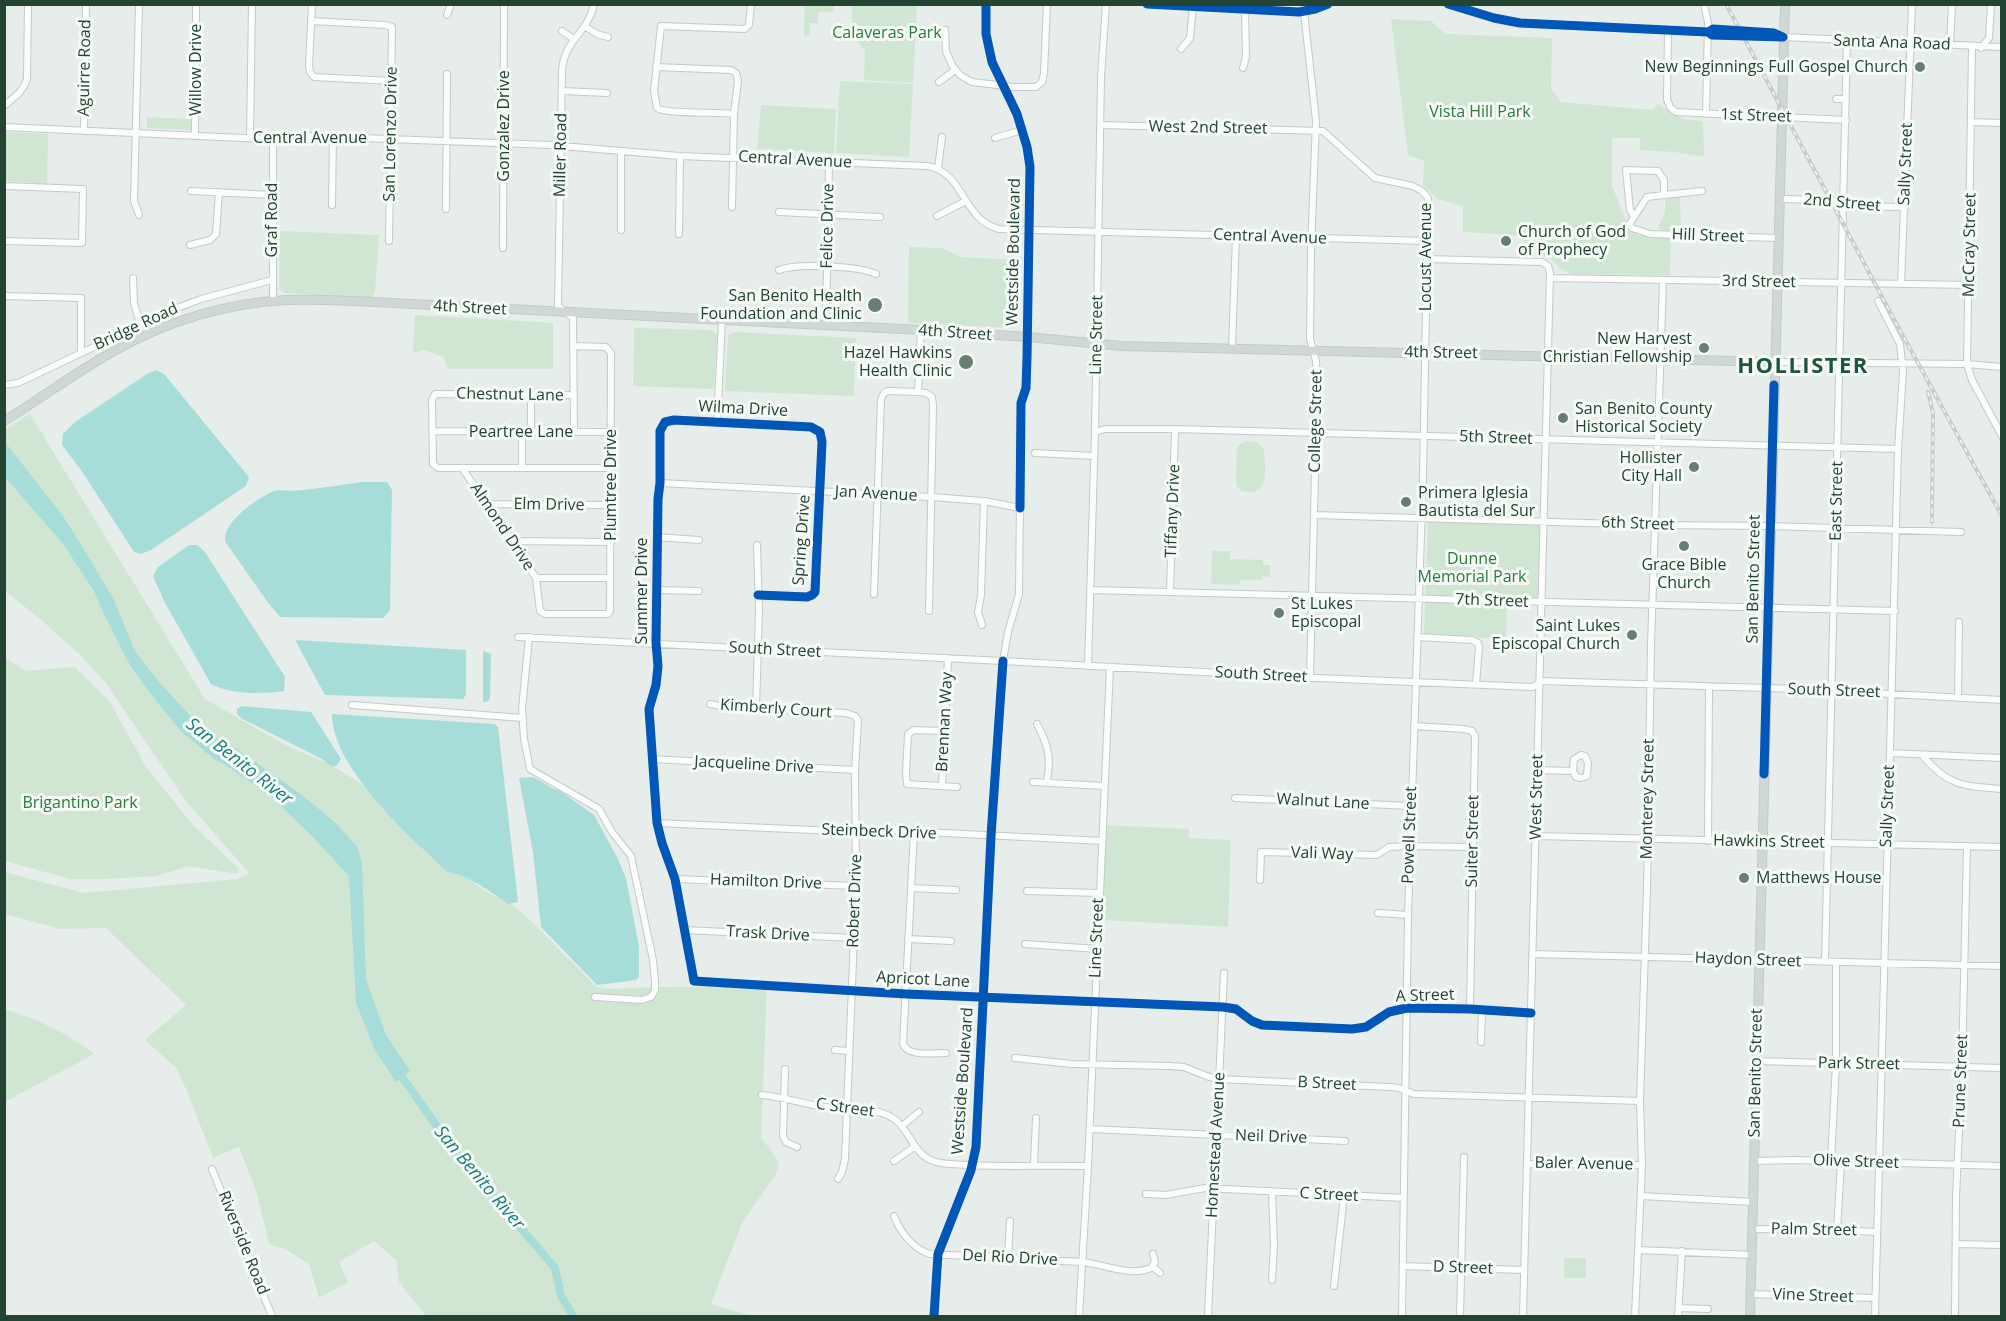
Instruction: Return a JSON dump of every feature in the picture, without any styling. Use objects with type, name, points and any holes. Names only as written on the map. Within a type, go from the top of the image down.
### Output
[{"type":"main road","name":"San Benito Street","points":[[1750,1317],[1785,4]]},
{"type":"main road","name":"4th Street","points":[[7,420],[99,360],[138,339],[191,318],[273,301],[347,301],[921,330],[1096,344],[1774,362]]},
{"type":"street","points":[[4,106],[25,88],[28,4]]},
{"type":"street","name":"Aguirre Road","points":[[84,131],[86,4]]},
{"type":"street","points":[[139,4],[134,201],[139,214]]},
{"type":"street","name":"Willow Drive","points":[[195,136],[196,4]]},
{"type":"street","points":[[250,138],[252,4]]},
{"type":"street","points":[[312,4],[309,65],[310,72],[314,76],[392,81]]},
{"type":"street","points":[[447,15],[451,4]]},
{"type":"street","name":"Gonzalez Drive","points":[[503,248],[504,4]]},
{"type":"street","name":"Miller Road","points":[[573,346],[573,318],[558,306],[563,57],[574,39],[586,27],[594,4]]},
{"type":"street","points":[[734,114],[692,111],[662,112],[657,108],[654,91],[661,26],[745,29],[749,25],[751,4]]},
{"type":"street","name":"Westside Boulevard","points":[[933,1317],[938,1254],[973,1165],[976,1147],[1003,660],[1019,594],[1021,403],[1026,388],[1028,337],[1030,167],[1022,130],[1013,106],[1001,85],[987,46],[986,4]]},
{"type":"street","points":[[945,30],[946,51],[955,70],[972,82],[1031,88],[1042,82],[1044,73],[1047,4]]},
{"type":"street","name":"Line Street","points":[[1088,666],[1095,432],[1101,77],[1106,4]]},
{"type":"street","points":[[1147,4],[1304,12],[1328,4]]},
{"type":"street","name":"Santa Ana Road","points":[[1448,4],[1520,23],[1708,32],[1712,35],[2001,47]]},
{"type":"street","points":[[1704,4],[1708,23],[1706,114]]},
{"type":"street","name":"Sally Street","points":[[1902,285],[1912,4]]},
{"type":"street","points":[[1950,45],[1952,4]]},
{"type":"street","points":[[1973,64],[1976,54],[1989,38],[1991,4]]},
{"type":"street","points":[[1181,50],[1190,38],[1193,7]]},
{"type":"street","points":[[1243,68],[1245,9]]},
{"type":"street","points":[[1304,12],[1316,130]]},
{"type":"street","name":"San Lorenzo Drive","points":[[311,21],[392,27],[389,242]]},
{"type":"street","points":[[586,27],[597,34],[608,37]]},
{"type":"street","name":"1st Street","points":[[1668,30],[1666,93],[1670,106],[1679,114],[1846,120]]},
{"type":"street","points":[[562,31],[574,39]]},
{"type":"street","name":"East Street","points":[[1825,962],[1847,41]]},
{"type":"street","name":"McCray Street","points":[[1972,46],[1967,364],[1972,380],[2001,436]]},
{"type":"street","points":[[656,67],[731,70],[736,73],[738,81],[734,114],[732,207]]},
{"type":"street","points":[[939,82],[955,70]]},
{"type":"street","points":[[447,74],[447,209]]},
{"type":"street","points":[[562,91],[607,93]]},
{"type":"street","points":[[1836,99],[1846,99]]},
{"type":"street","points":[[1972,122],[2001,123]]},
{"type":"street","name":"West 2nd Street","points":[[1101,125],[1316,130]]},
{"type":"street","points":[[4,127],[136,134]]},
{"type":"street","points":[[994,138],[1022,130]]},
{"type":"street","name":"College Street","points":[[1310,678],[1317,364],[1310,339],[1311,238],[1316,130]]},
{"type":"street","name":"Locust Avenue","points":[[1316,130],[1325,131],[1375,178],[1413,186],[1425,194],[1428,203],[1425,353]]},
{"type":"street","name":"Central Avenue","points":[[136,134],[273,140],[333,136],[561,146],[680,156],[927,166],[938,168],[953,179],[976,216],[988,226],[1008,230],[1427,241]]},
{"type":"street","points":[[332,205],[333,136]]},
{"type":"street","points":[[938,168],[942,137]]},
{"type":"street","name":"Graf Road","points":[[273,140],[273,301]]},
{"type":"street","points":[[621,151],[621,230]]},
{"type":"street","points":[[679,234],[680,156]]},
{"type":"street","name":"Felice Drive","points":[[826,326],[830,162]]},
{"type":"street","points":[[1664,195],[1664,180],[1658,171],[1626,170],[1630,210],[1634,216],[1647,198],[1702,191]]},
{"type":"street","points":[[4,186],[83,189],[82,243],[4,241]]},
{"type":"street","points":[[191,191],[273,195]]},
{"type":"street","points":[[190,245],[210,240],[216,234],[219,192]]},
{"type":"street","name":"2nd Street","points":[[1780,199],[1832,200],[1843,206],[1905,207]]},
{"type":"street","points":[[937,216],[966,201]]},
{"type":"street","points":[[779,212],[880,217]]},
{"type":"street","name":"Hill Street","points":[[1634,216],[1629,225],[1632,228],[1656,234],[1778,238]]},
{"type":"street","points":[[1232,349],[1236,236]]},
{"type":"street","points":[[1427,259],[1542,262],[1548,266],[1550,278]]},
{"type":"street","points":[[779,270],[794,266],[827,267],[865,269],[876,274]]},
{"type":"street","points":[[134,278],[134,303],[140,324]]},
{"type":"street","name":"3rd Street","points":[[1550,278],[1969,285]]},
{"type":"street","name":"West Street","points":[[1523,1317],[1550,278]]},
{"type":"street","name":"Bridge Road","points":[[4,385],[18,383],[140,324],[201,299],[272,280]]},
{"type":"street","name":"Monterey Street","points":[[1635,1317],[1642,1165],[1640,1101],[1652,606],[1664,281]]},
{"type":"street","points":[[4,296],[81,298],[81,353]]},
{"type":"street","name":"Sally Street","points":[[1875,1317],[1902,363],[1900,344],[1878,301]]},
{"type":"street","points":[[717,423],[722,320]]},
{"type":"street","points":[[918,392],[921,330]]},
{"type":"street","points":[[573,346],[574,432]]},
{"type":"street","name":"Plumtree Drive","points":[[573,346],[602,346],[610,349],[610,610],[607,614],[602,615]]},
{"type":"street","name":"Powell Street","points":[[1402,1317],[1408,915],[1422,517],[1425,353]]},
{"type":"street","name":"4th Street","points":[[1774,362],[1967,364],[2001,367]]},
{"type":"street","points":[[874,594],[881,399],[888,391],[926,393],[932,397],[933,405],[929,611]]},
{"type":"street","name":"Chestnut Lane","points":[[432,431],[432,397],[435,394],[574,395]]},
{"type":"street","points":[[531,395],[531,431]]},
{"type":"street","name":"Wilma Drive","points":[[664,423],[674,420],[811,427],[820,432]]},
{"type":"street","name":"Summer Drive","points":[[664,423],[660,431],[657,537],[656,643],[658,666],[656,685],[649,709],[657,823],[675,879],[694,981]]},
{"type":"street","name":"5th Street","points":[[1095,432],[1105,429],[1175,429],[1898,449]]},
{"type":"street","name":"Tiffany Drive","points":[[1170,592],[1175,429]]},
{"type":"street","points":[[432,431],[432,462],[440,468],[610,468]]},
{"type":"street","name":"Peartree Lane","points":[[432,431],[611,432]]},
{"type":"street","points":[[522,431],[522,468]]},
{"type":"street","name":"Spring Drive","points":[[758,595],[807,597],[815,592],[822,442],[820,432]]},
{"type":"street","points":[[1035,453],[1094,456]]},
{"type":"street","name":"Almond Drive","points":[[462,468],[536,578],[538,607],[542,613],[602,615]]},
{"type":"street","name":"Jan Avenue","points":[[660,483],[931,497],[984,501],[1020,508]]},
{"type":"street","points":[[982,625],[978,612],[981,595],[984,501]]},
{"type":"street","name":"Elm Drive","points":[[487,504],[610,505]]},
{"type":"street","name":"6th Street","points":[[1314,515],[1961,532]]},
{"type":"street","points":[[657,537],[699,540]]},
{"type":"street","points":[[513,541],[611,542]]},
{"type":"street","points":[[756,708],[757,544]]},
{"type":"street","points":[[536,578],[610,578]]},
{"type":"street","points":[[657,590],[699,591]]},
{"type":"street","name":"7th Street","points":[[1090,590],[1895,611]]},
{"type":"street","points":[[1958,698],[1959,622]]},
{"type":"street","name":"South Street","points":[[518,637],[1003,660],[1310,678],[1532,687],[1540,681],[1709,686],[2001,700]]},
{"type":"street","points":[[529,637],[524,677],[523,718],[524,739],[530,769],[599,809],[612,832],[631,856],[652,960],[655,990],[651,997],[642,1000],[596,998]]},
{"type":"street","points":[[1417,637],[1472,640],[1478,643],[1476,684]]},
{"type":"street","name":"Brennan Way","points":[[942,786],[948,658]]},
{"type":"street","name":"Line Street","points":[[1079,1317],[1090,1130],[1110,667]]},
{"type":"street","points":[[1708,841],[1709,686]]},
{"type":"street","name":"Kimberly Court","points":[[710,704],[843,713]]},
{"type":"street","points":[[352,705],[523,718]]},
{"type":"street","name":"Robert Drive","points":[[838,1179],[844,1165],[857,832],[855,770],[858,720],[852,714],[843,713]]},
{"type":"street","points":[[1037,724],[1050,755],[1047,782]]},
{"type":"street","name":"Suiter Street","points":[[1414,726],[1464,729],[1474,733],[1470,1009]]},
{"type":"street","points":[[944,731],[914,730],[908,734],[907,784],[957,787]]},
{"type":"street","points":[[1890,753],[2001,758]]},
{"type":"street","points":[[1922,755],[1936,772],[1948,780],[1976,787],[2001,789]]},
{"type":"street","name":"Jacqueline Drive","points":[[652,759],[855,770]]},
{"type":"street","points":[[1538,770],[1572,771]]},
{"type":"street","points":[[1033,782],[1104,786]]},
{"type":"street","name":"Walnut Lane","points":[[1235,798],[1411,806]]},
{"type":"street","name":"Steinbeck Drive","points":[[657,823],[857,832],[886,830],[1101,841]]},
{"type":"street","points":[[914,832],[904,1048],[910,1052],[946,1053]]},
{"type":"street","name":"Hawkins Street","points":[[1536,836],[2001,848]]},
{"type":"street","points":[[1410,846],[1472,847]]},
{"type":"street","name":"Vali Way","points":[[1260,880],[1261,852],[1377,855],[1389,848],[1410,846]]},
{"type":"street","name":"Prune Street","points":[[1955,1317],[1957,1165],[1962,1066],[1967,846]]},
{"type":"street","name":"Hamilton Drive","points":[[675,879],[856,886]]},
{"type":"street","points":[[911,888],[956,890]]},
{"type":"street","points":[[1027,891],[1099,893]]},
{"type":"street","points":[[1378,914],[1408,915]]},
{"type":"street","name":"Trask Drive","points":[[684,930],[853,939]]},
{"type":"street","points":[[908,939],[951,941]]},
{"type":"street","points":[[1025,944],[1098,949]]},
{"type":"street","name":"Haydon Street","points":[[1532,954],[2001,966]]},
{"type":"street","points":[[1831,1162],[1836,1063],[1836,962]]},
{"type":"street","name":"Homestead Avenue","points":[[1208,1317],[1224,973]]},
{"type":"street","name":"Apricot Lane","points":[[694,981],[983,998],[1223,1007]]},
{"type":"street","name":"A Street","points":[[1223,1007],[1236,1009],[1252,1021],[1262,1025],[1352,1029],[1366,1028],[1389,1012],[1407,1008],[1530,1013]]},
{"type":"street","points":[[1481,1042],[1482,1011]]},
{"type":"street","points":[[835,1050],[849,1051]]},
{"type":"street","name":"B Street","points":[[1015,1058],[1054,1063],[1184,1067],[1219,1079],[1389,1087],[1414,1094],[1640,1101]]},
{"type":"street","name":"Park Street","points":[[1756,1061],[2001,1068]]},
{"type":"street","points":[[785,1069],[783,1136],[788,1144],[797,1147]]},
{"type":"street","name":"C Street","points":[[762,1095],[784,1097],[823,1107],[882,1113],[902,1126]]},
{"type":"street","points":[[920,1112],[902,1126],[914,1147],[923,1155],[938,1162],[973,1165],[1088,1166]]},
{"type":"street","points":[[1034,1165],[1036,1118]]},
{"type":"street","name":"Neil Drive","points":[[1090,1130],[1345,1141]]},
{"type":"street","points":[[894,1161],[914,1147]]},
{"type":"street","points":[[1460,1317],[1464,1157]]},
{"type":"street","name":"Olive Street","points":[[1755,1161],[2001,1166]]},
{"type":"street","points":[[1837,1230],[1841,1162]]},
{"type":"street","name":"Baler Avenue","points":[[1527,1164],[1642,1165]]},
{"type":"street","name":"Riverside Road","points":[[212,1169],[272,1317]]},
{"type":"street","name":"C Street","points":[[1146,1194],[1166,1195],[1214,1188],[1404,1198]]},
{"type":"street","points":[[1272,1192],[1274,1246],[1272,1280]]},
{"type":"street","points":[[1334,1286],[1344,1196]]},
{"type":"street","points":[[1641,1197],[1753,1202]]},
{"type":"street","points":[[894,1216],[904,1234],[920,1250],[938,1254]]},
{"type":"street","points":[[1008,1258],[1010,1221]]},
{"type":"street","name":"Palm Street","points":[[1752,1229],[1876,1232]]},
{"type":"street","points":[[1957,1244],[2001,1245]]},
{"type":"street","points":[[1639,1250],[1752,1255]]},
{"type":"street","points":[[1678,1317],[1682,1251]]},
{"type":"street","name":"Del Rio Drive","points":[[938,1254],[1099,1263],[1128,1271],[1146,1270],[1153,1267]]},
{"type":"street","points":[[1154,1254],[1153,1267],[1160,1273]]},
{"type":"street","name":"D Street","points":[[1403,1266],[1524,1270]]},
{"type":"street","name":"Vine Street","points":[[1750,1294],[1875,1298]]},
{"type":"street","points":[[1679,1308],[1708,1309]]},
{"type":"green space","points":[[805,5],[834,5],[833,12],[818,12],[818,23],[810,23],[810,35],[804,36]]},
{"type":"green space","name":"Calaveras Park","points":[[852,5],[917,5],[913,83],[864,80],[865,51],[851,33]]},
{"type":"green space","name":"Vista Hill Park","points":[[1391,19],[1431,21],[1445,34],[1552,38],[1551,89],[1561,102],[1652,110],[1658,104],[1683,119],[1703,121],[1704,157],[1640,150],[1640,138],[1612,138],[1612,186],[1630,230],[1637,235],[1671,238],[1670,275],[1571,274],[1515,235],[1463,232],[1463,206],[1437,199],[1423,185],[1424,161],[1408,155]]},
{"type":"green space","points":[[840,81],[913,84],[909,157],[836,153]]},
{"type":"green space","points":[[761,105],[836,109],[834,153],[757,149]]},
{"type":"green space","points":[[147,117],[191,119],[191,130],[147,128]]},
{"type":"green space","points":[[6,132],[48,134],[47,184],[5,181]]},
{"type":"green space","points":[[1680,196],[1681,231],[1663,231],[1658,228],[1665,212],[1665,197]]},
{"type":"green space","points":[[280,231],[379,235],[375,293],[370,299],[285,293],[279,289]]},
{"type":"green space","points":[[909,247],[942,248],[960,257],[1019,260],[1018,324],[1013,328],[908,323]]},
{"type":"green space","points":[[415,315],[553,323],[553,369],[447,369],[444,357],[424,350],[413,353]]},
{"type":"green space","points":[[634,328],[712,330],[717,335],[714,389],[633,386]]},
{"type":"green space","points":[[734,332],[856,338],[854,396],[725,391],[728,336]]},
{"type":"green space","points":[[30,414],[205,699],[287,746],[330,764],[363,785],[441,858],[485,891],[508,902],[526,916],[597,987],[611,989],[767,986],[761,1137],[779,1162],[776,1174],[742,1223],[711,1304],[753,1316],[426,1316],[399,1282],[396,1260],[374,1241],[339,1262],[348,1282],[319,1298],[309,1264],[285,1249],[269,1244],[256,1191],[239,1147],[213,1158],[176,1068],[145,1040],[186,1005],[106,928],[60,929],[5,914],[4,872],[84,893],[238,879],[249,873],[185,800],[106,683],[79,654],[5,591],[5,430]]},
{"type":"green space","points":[[1257,442],[1264,449],[1264,480],[1262,486],[1251,492],[1241,491],[1236,485],[1237,448],[1241,443]]},
{"type":"green space","name":"Dunne Memorial Park","points":[[1428,521],[1541,524],[1540,600],[1507,599],[1506,639],[1424,635]]},
{"type":"green space","points":[[1212,551],[1230,551],[1230,559],[1263,560],[1263,565],[1270,565],[1270,577],[1262,576],[1262,580],[1241,580],[1240,585],[1211,584]]},
{"type":"green space","name":"Brigantino Park","points":[[4,657],[26,671],[75,667],[110,702],[146,767],[193,825],[239,869],[237,874],[189,866],[156,876],[70,879],[5,861]]},
{"type":"green space","points":[[1105,825],[1189,829],[1189,838],[1231,840],[1228,927],[1102,920]]},
{"type":"green space","points":[[5,1009],[52,1027],[94,1054],[5,1102]]},
{"type":"green space","points":[[1564,1258],[1586,1258],[1586,1278],[1564,1278]]},
{"type":"water","points":[[156,370],[164,374],[249,477],[246,486],[151,550],[141,554],[134,552],[81,470],[62,445],[63,434],[75,422]]},
{"type":"water","points":[[5,442],[63,516],[113,598],[135,651],[159,682],[195,721],[217,739],[235,748],[298,792],[336,823],[358,848],[362,863],[366,979],[386,1035],[410,1071],[396,1082],[375,1050],[356,1003],[349,876],[272,797],[215,760],[180,730],[157,702],[131,667],[95,593],[64,545],[5,477]]},
{"type":"water","points":[[362,482],[387,482],[392,490],[390,610],[383,618],[280,617],[226,543],[225,536],[228,528],[250,505],[274,491],[292,491]]},
{"type":"water","points":[[189,545],[197,545],[205,552],[285,677],[284,691],[247,693],[219,688],[211,684],[164,601],[153,576],[158,567]]},
{"type":"water","points":[[295,640],[466,650],[466,695],[463,699],[325,695]]},
{"type":"water","points":[[483,651],[491,654],[490,699],[487,702],[483,702]]},
{"type":"water","points":[[241,706],[311,712],[341,759],[336,766],[331,766],[322,759],[241,718],[237,714],[237,709]]},
{"type":"water","points":[[332,714],[495,724],[498,727],[518,902],[508,904],[471,880],[447,871],[396,822],[352,769],[334,732]]},
{"type":"water","points":[[533,777],[560,791],[594,815],[617,857],[626,878],[639,947],[639,977],[636,980],[597,985],[541,927],[533,852],[519,778]]},
{"type":"waterway","name":"San Benito River","points":[[397,1069],[397,1074],[402,1077],[453,1149],[555,1268],[561,1296],[573,1316]]},
{"type":"railway","points":[[1726,4],[2002,516]]},
{"type":"railway","points":[[1928,392],[1933,413],[1932,522]]},
{"type":"cycle path","points":[[986,4],[986,34],[992,62],[1017,114],[1027,147],[1030,167],[1027,358],[1026,388],[1021,403],[1020,508]]},
{"type":"cycle path","points":[[1147,4],[1299,12],[1328,4]]},
{"type":"cycle path","points":[[1448,4],[1520,23],[1783,37],[1774,33],[1713,29],[1708,32]]},
{"type":"cycle path","points":[[1764,774],[1774,385]]},
{"type":"cycle path","points":[[758,595],[807,597],[815,592],[822,442],[820,432],[811,427],[674,420],[665,422],[660,431],[658,499],[656,643],[658,666],[656,685],[649,709],[657,823],[675,879],[694,981],[906,994],[1223,1007],[1236,1009],[1252,1021],[1262,1025],[1352,1029],[1366,1027],[1389,1012],[1407,1008],[1531,1013]]},
{"type":"cycle path","points":[[934,1316],[938,1254],[971,1170],[976,1147],[991,836],[1003,661]]},
{"type":"place","name":"New Beginnings Full Gospel Church","points":[[1920,67]]},
{"type":"place","name":"Church of God of Prophecy","points":[[1506,241]]},
{"type":"place","name":"San Benito Health Foundation and Clinic","points":[[875,305]]},
{"type":"place","name":"New Harvest Christian Fellowship","points":[[1704,348]]},
{"type":"place","name":"Hazel Hawkins Health Clinic","points":[[966,362]]},
{"type":"place","name":"San Benito County Historical Society","points":[[1563,418]]},
{"type":"place","name":"Hollister City Hall","points":[[1694,467]]},
{"type":"place","name":"Primera Iglesia Bautista del Sur","points":[[1406,502]]},
{"type":"place","name":"Grace Bible Church","points":[[1684,546]]},
{"type":"place","name":"St Lukes Episcopal","points":[[1279,613]]},
{"type":"place","name":"Saint Lukes Episcopal Church","points":[[1632,635]]},
{"type":"place","name":"Matthews House","points":[[1744,878]]},
{"type":"district","name":"HOLLISTER","points":[[1803,367]]}]
